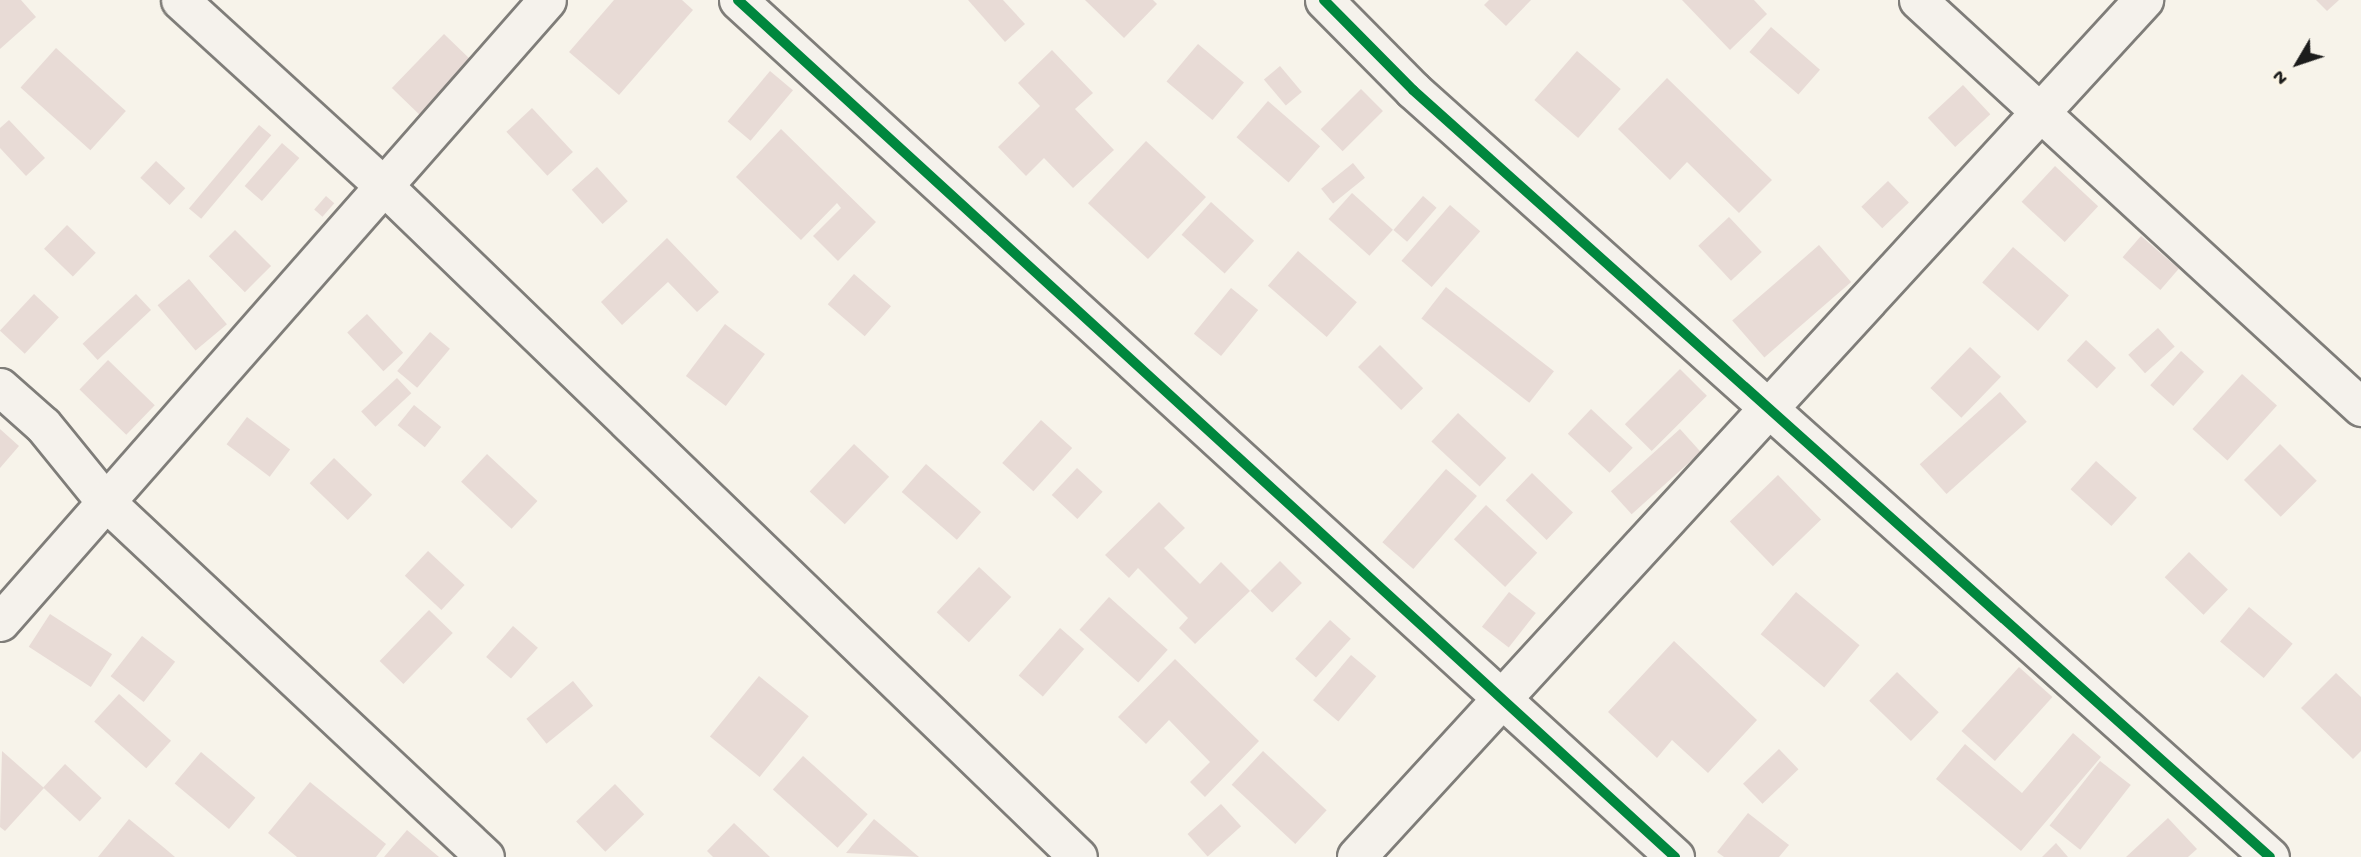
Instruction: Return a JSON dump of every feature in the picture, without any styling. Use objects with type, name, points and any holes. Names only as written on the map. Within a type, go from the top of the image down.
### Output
[{"type":"street","points":[[180,0],[384,186],[1078,857]]},
{"type":"street","points":[[0,622],[104,500],[547,0]]},
{"type":"street","points":[[738,0],[1675,857]]},
{"type":"street","points":[[1324,0],[1413,90],[2270,857]]},
{"type":"street","points":[[1918,0],[2361,407]]},
{"type":"street","points":[[1357,857],[2144,0]]},
{"type":"street","points":[[0,387],[43,425],[104,500],[485,857]]},
{"type":"building","points":[[0,0],[21,0],[36,17],[0,49]]},
{"type":"building","points":[[614,0],[682,0],[693,10],[619,95],[569,52]]},
{"type":"building","points":[[968,0],[1003,0],[1025,24],[1005,42]]},
{"type":"building","points":[[1085,0],[1153,0],[1157,4],[1124,38]]},
{"type":"building","points":[[1489,0],[1531,0],[1506,26],[1484,5]]},
{"type":"building","points":[[1682,0],[1754,0],[1767,14],[1730,50]]},
{"type":"building","points":[[2316,0],[2339,0],[2327,11]]},
{"type":"building","points":[[1771,27],[1820,70],[1798,95],[1749,52]]},
{"type":"building","points":[[444,34],[473,62],[421,116],[392,88]]},
{"type":"building","points":[[1198,44],[1244,83],[1212,120],[1167,82]]},
{"type":"building","points":[[56,48],[126,111],[90,150],[21,87]]},
{"type":"building","points":[[1052,50],[1093,93],[1075,109],[1114,150],[1073,188],[1044,158],[1026,176],[998,147],[1040,106],[1018,83]]},
{"type":"building","points":[[1577,51],[1621,89],[1578,138],[1534,100]]},
{"type":"building","points":[[1280,66],[1302,92],[1286,106],[1264,79]]},
{"type":"building","points":[[770,71],[793,90],[751,141],[728,122]]},
{"type":"building","points":[[1667,78],[1772,180],[1739,213],[1687,162],[1670,180],[1618,129]]},
{"type":"building","points":[[1963,85],[1990,114],[1955,147],[1928,118]]},
{"type":"building","points":[[1361,89],[1383,111],[1343,151],[1321,129]]},
{"type":"building","points":[[1268,101],[1320,146],[1289,182],[1237,137]]},
{"type":"building","points":[[532,108],[573,152],[547,176],[506,132]]},
{"type":"building","points":[[9,120],[45,158],[26,176],[0,148],[0,128]]},
{"type":"building","points":[[259,125],[271,135],[201,219],[189,208]]},
{"type":"building","points":[[781,129],[876,222],[838,261],[813,236],[841,208],[837,203],[801,240],[736,177]]},
{"type":"building","points":[[1146,141],[1206,197],[1148,259],[1088,203]]},
{"type":"building","points":[[282,143],[299,158],[262,201],[245,186]]},
{"type":"building","points":[[156,161],[185,188],[170,205],[140,178]]},
{"type":"building","points":[[1353,163],[1365,178],[1333,204],[1321,189]]},
{"type":"building","points":[[2055,166],[2098,206],[2065,242],[2022,202]]},
{"type":"building","points":[[597,167],[628,201],[603,224],[572,190]]},
{"type":"building","points":[[1888,181],[1909,203],[1882,228],[1861,207]]},
{"type":"building","points":[[1352,193],[1393,230],[1369,256],[1329,219]]},
{"type":"building","points":[[326,196],[334,203],[322,217],[314,210]]},
{"type":"building","points":[[1423,196],[1437,208],[1407,242],[1393,230]]},
{"type":"building","points":[[1211,202],[1254,241],[1225,274],[1182,235]]},
{"type":"building","points":[[1450,205],[1480,231],[1432,287],[1401,261]]},
{"type":"building","points":[[1729,217],[1762,252],[1731,281],[1698,246]]},
{"type":"building","points":[[67,225],[96,253],[73,277],[44,249]]},
{"type":"building","points":[[235,230],[271,266],[245,292],[209,256]]},
{"type":"building","points":[[2141,236],[2179,269],[2160,290],[2123,257]]},
{"type":"building","points":[[667,238],[719,292],[697,312],[668,282],[622,325],[601,302]]},
{"type":"building","points":[[1819,245],[1851,282],[1764,357],[1732,320]]},
{"type":"building","points":[[2013,247],[2069,296],[2038,331],[1982,282]]},
{"type":"building","points":[[1298,251],[1357,302],[1327,337],[1268,286]]},
{"type":"building","points":[[854,274],[891,306],[865,336],[828,304]]},
{"type":"building","points":[[189,279],[227,324],[196,351],[158,305]]},
{"type":"building","points":[[1446,287],[1554,371],[1529,403],[1421,319]]},
{"type":"building","points":[[1231,288],[1258,310],[1221,356],[1194,334]]},
{"type":"building","points":[[34,294],[59,317],[25,354],[0,330]]},
{"type":"building","points":[[136,294],[151,310],[98,360],[83,344]]},
{"type":"building","points":[[367,314],[403,353],[383,371],[347,332]]},
{"type":"building","points":[[725,324],[765,354],[726,406],[686,376]]},
{"type":"building","points":[[2158,328],[2175,347],[2145,373],[2128,355]]},
{"type":"building","points":[[430,332],[450,349],[417,388],[397,371]]},
{"type":"building","points":[[2086,340],[2116,368],[2097,388],[2067,360]]},
{"type":"building","points":[[1380,345],[1423,388],[1401,410],[1358,367]]},
{"type":"building","points":[[1970,347],[2001,377],[1961,418],[1930,388]]},
{"type":"building","points":[[2181,351],[2204,372],[2173,406],[2150,385]]},
{"type":"building","points":[[108,360],[155,405],[126,435],[80,389]]},
{"type":"building","points":[[1680,369],[1707,396],[1652,451],[1625,424]]},
{"type":"building","points":[[2242,374],[2277,405],[2227,460],[2192,429]]},
{"type":"building","points":[[397,378],[411,393],[375,427],[361,411]]},
{"type":"building","points":[[2000,392],[2027,422],[1947,494],[1920,464]]},
{"type":"building","points":[[414,405],[441,427],[425,447],[398,425]]},
{"type":"building","points":[[1591,409],[1633,448],[1609,473],[1568,434]]},
{"type":"building","points":[[1458,413],[1506,458],[1480,487],[1431,442]]},
{"type":"building","points":[[247,417],[290,449],[270,477],[227,444]]},
{"type":"building","points":[[1041,420],[1072,448],[1033,491],[1002,463]]},
{"type":"building","points":[[0,429],[19,446],[0,468]]},
{"type":"building","points":[[1680,429],[1701,452],[1632,514],[1611,491]]},
{"type":"building","points":[[854,444],[889,477],[845,524],[810,492]]},
{"type":"building","points":[[2280,444],[2317,481],[2281,517],[2244,480]]},
{"type":"building","points":[[487,454],[537,501],[512,529],[461,482]]},
{"type":"building","points":[[334,458],[372,495],[348,520],[310,483]]},
{"type":"building","points":[[2096,461],[2137,498],[2111,526],[2071,489]]},
{"type":"building","points":[[926,464],[981,512],[957,540],[902,492]]},
{"type":"building","points":[[1077,468],[1103,492],[1077,519],[1052,495]]},
{"type":"building","points":[[1446,469],[1477,496],[1413,569],[1382,542]]},
{"type":"building","points":[[1532,473],[1573,513],[1547,540],[1506,500]]},
{"type":"building","points":[[1778,475],[1821,520],[1773,566],[1730,522]]},
{"type":"building","points":[[1159,502],[1185,528],[1164,548],[1200,584],[1221,562],[1250,591],[1195,644],[1179,628],[1188,618],[1138,568],[1129,578],[1105,555]]},
{"type":"building","points":[[1486,505],[1537,553],[1505,587],[1454,539]]},
{"type":"building","points":[[428,551],[465,585],[441,610],[405,576]]},
{"type":"building","points":[[2189,552],[2228,590],[2204,615],[2165,577]]},
{"type":"building","points":[[1280,561],[1302,583],[1272,613],[1250,591]]},
{"type":"building","points":[[979,567],[1011,597],[969,642],[937,612]]},
{"type":"building","points":[[1509,592],[1536,613],[1509,648],[1482,627]]},
{"type":"building","points":[[1796,592],[1860,645],[1824,687],[1761,634]]},
{"type":"building","points":[[1109,597],[1168,650],[1138,683],[1080,630]]},
{"type":"building","points":[[2249,607],[2293,644],[2264,678],[2220,641]]},
{"type":"building","points":[[429,610],[453,633],[403,684],[380,661]]},
{"type":"building","points":[[50,614],[112,654],[91,687],[29,647]]},
{"type":"building","points":[[1330,620],[1351,639],[1316,677],[1295,659]]},
{"type":"building","points":[[513,626],[538,648],[511,679],[486,657]]},
{"type":"building","points":[[1060,628],[1084,649],[1043,697],[1019,676]]},
{"type":"building","points":[[142,636],[175,662],[144,702],[111,676]]},
{"type":"building","points":[[1674,641],[1757,720],[1708,773],[1672,740],[1657,758],[1608,712]]},
{"type":"building","points":[[1351,655],[1376,676],[1338,721],[1313,700]]},
{"type":"building","points":[[1175,659],[1259,741],[1205,797],[1190,782],[1210,762],[1169,720],[1146,744],[1118,717]]},
{"type":"building","points":[[2019,667],[2052,697],[1995,761],[1961,731]]},
{"type":"building","points":[[1897,672],[1939,712],[1911,741],[1869,701]]},
{"type":"building","points":[[2336,673],[2361,697],[2361,751],[2353,759],[2301,708]]},
{"type":"building","points":[[759,676],[809,716],[760,777],[710,737]]},
{"type":"building","points":[[573,681],[593,706],[547,744],[526,719]]},
{"type":"building","points":[[119,694],[171,741],[146,768],[94,721]]},
{"type":"building","points":[[2073,733],[2101,757],[2021,851],[1936,779],[1965,744],[2022,793]]},
{"type":"building","points":[[1779,749],[1798,769],[1762,804],[1743,784]]},
{"type":"building","points":[[2,751],[44,788],[5,831],[0,827]]},
{"type":"building","points":[[1263,751],[1327,810],[1295,844],[1232,785]]},
{"type":"building","points":[[201,752],[255,798],[229,829],[175,783]]},
{"type":"building","points":[[803,756],[868,814],[838,848],[773,789]]},
{"type":"building","points":[[2100,761],[2131,785],[2080,850],[2050,826]]},
{"type":"building","points":[[65,764],[102,798],[80,822],[43,787]]},
{"type":"building","points":[[310,782],[386,844],[376,857],[297,857],[268,833]]},
{"type":"building","points":[[615,784],[644,814],[605,852],[576,822]]},
{"type":"building","points":[[1221,804],[1241,826],[1208,856],[1188,834]]},
{"type":"building","points":[[1748,813],[1789,845],[1779,857],[1724,857],[1717,852]]},
{"type":"building","points":[[2168,818],[2197,849],[2188,857],[2126,857]]},
{"type":"building","points":[[129,819],[162,846],[175,857],[98,857]]},
{"type":"building","points":[[874,819],[919,857],[846,853]]},
{"type":"building","points":[[734,823],[770,857],[713,857],[707,851]]},
{"type":"building","points":[[407,830],[439,857],[384,857]]},
{"type":"building","points":[[2056,843],[2068,857],[2042,857]]},
{"type":"cycle path","points":[[738,0],[1675,857]]},
{"type":"cycle path","points":[[1324,0],[1413,90],[2270,857]]}]
